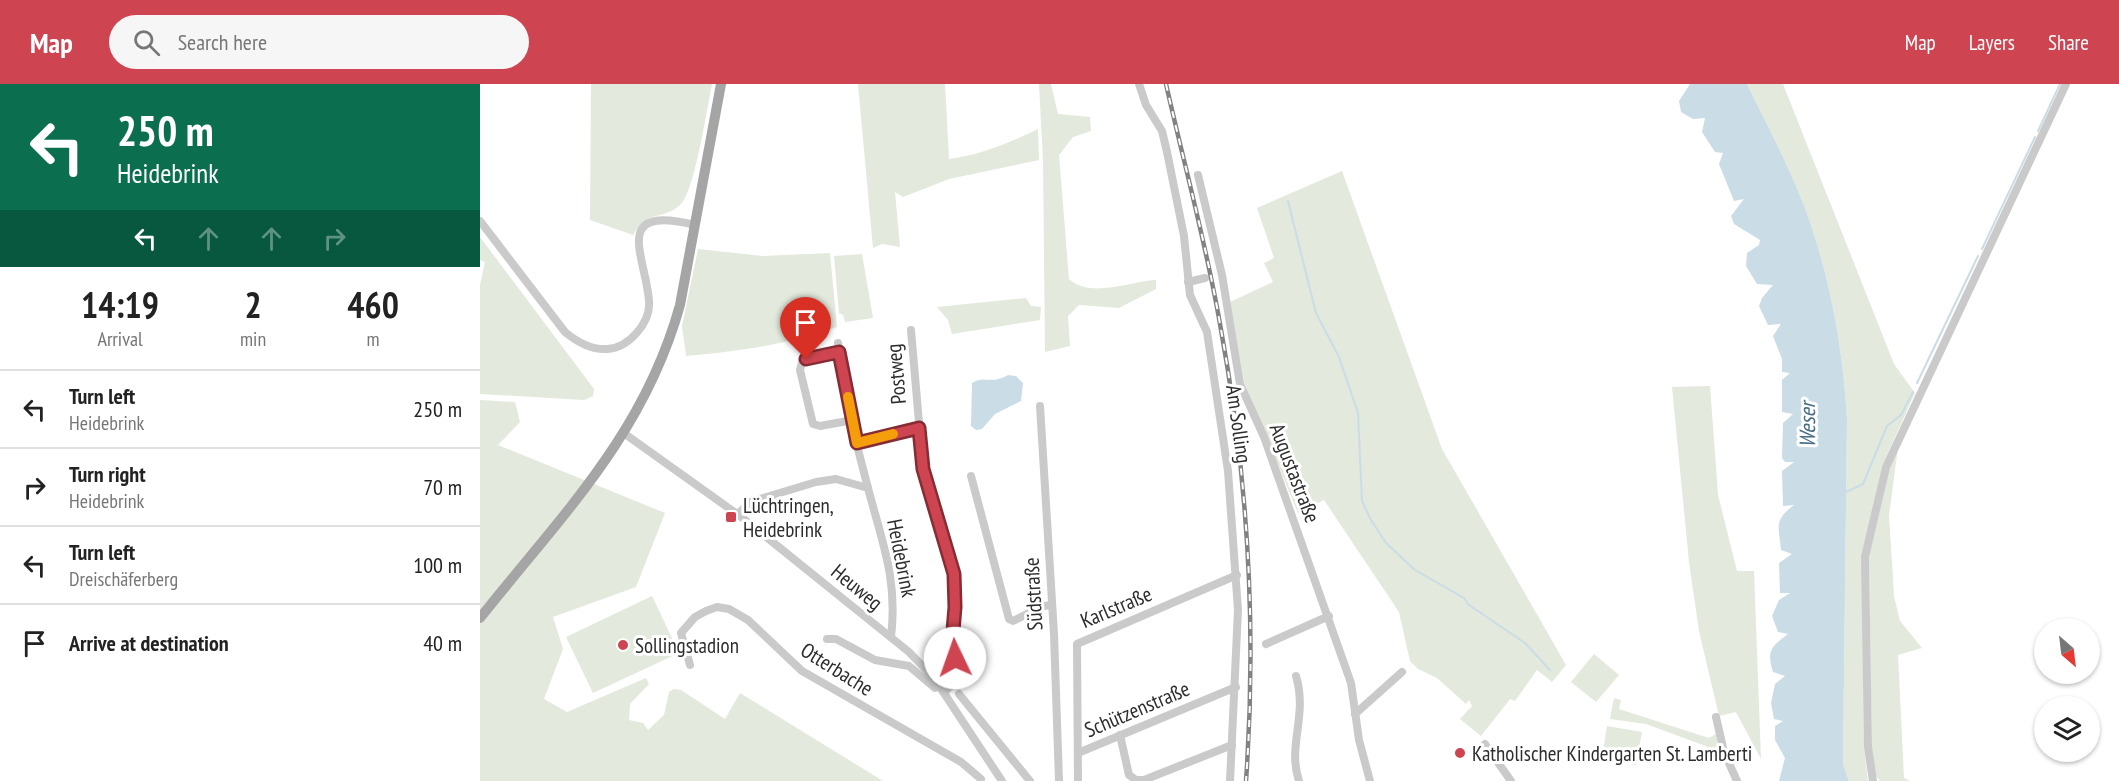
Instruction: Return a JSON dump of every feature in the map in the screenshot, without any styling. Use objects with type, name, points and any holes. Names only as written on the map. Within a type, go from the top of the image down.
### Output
[{"type":"main road","points":[[480,618],[587,487],[625,434],[649,390],[672,333],[721,84]]},
{"type":"street","name":"Am Solling","points":[[1139,84],[1146,105],[1162,131],[1184,236],[1190,295],[1207,333],[1218,394],[1228,471],[1237,575],[1236,687],[1230,781]]},
{"type":"street","points":[[1873,781],[1868,747],[1865,557],[1886,467],[2066,84]]},
{"type":"street","name":"Augustastraße","points":[[1198,174],[1213,276],[1240,384],[1264,437],[1351,683],[1355,714],[1370,781]]},
{"type":"street","points":[[480,221],[565,332],[579,343],[606,350],[626,341],[644,326],[650,303],[638,249],[643,229],[650,223],[671,219],[695,225]]},
{"type":"street","points":[[1188,282],[1213,276]]},
{"type":"street","name":"Postweg","points":[[911,330],[923,469],[954,574],[955,607],[952,643],[957,680],[941,689]]},
{"type":"street","name":"Heidebrink","points":[[852,420],[820,426],[813,424],[801,370],[802,362],[838,348],[857,443],[893,578],[894,612],[891,637]]},
{"type":"street","name":"Südstraße","points":[[1040,406],[1052,605],[1059,781]]},
{"type":"street","points":[[857,443],[919,428]]},
{"type":"street","name":"Heuweg","points":[[625,434],[738,514],[925,667],[1002,781]]},
{"type":"street","points":[[971,476],[1010,619],[1013,621],[1043,606],[1052,605]]},
{"type":"street","points":[[738,514],[750,502],[816,482],[836,479],[868,488]]},
{"type":"street","name":"Karlstraße","points":[[1078,753],[1077,644],[1237,575]]},
{"type":"street","name":"Otterbache","points":[[690,665],[681,633],[695,617],[706,611],[717,607],[729,609],[748,620],[779,652],[802,671],[961,762],[981,780]]},
{"type":"street","points":[[1266,644],[1329,616]]},
{"type":"street","points":[[827,639],[836,639],[874,660],[909,666],[935,688],[941,689]]},
{"type":"street","points":[[1355,714],[1402,672]]},
{"type":"street","points":[[1296,676],[1302,710],[1294,764],[1299,781]]},
{"type":"street","name":"Schützenstraße","points":[[1078,781],[1078,753],[1236,687]]},
{"type":"street","points":[[959,694],[1030,781]]},
{"type":"street","points":[[1716,717],[1724,752],[1737,781]]},
{"type":"street","points":[[1120,735],[1130,775],[1137,780],[1232,745]]},
{"type":"street","points":[[1485,744],[1510,781]]},
{"type":"street","points":[[981,780],[996,772]]},
{"type":"shaded area","points":[[591,84],[712,84],[696,166],[686,196],[675,209],[645,221],[633,235],[590,220]]},
{"type":"shaded area","points":[[858,84],[945,84],[949,159],[995,148],[1038,129],[1039,160],[949,179],[903,197],[895,192],[900,247],[882,244],[873,248]]},
{"type":"shaded area","points":[[1039,84],[1051,84],[1058,114],[1090,117],[1091,131],[1073,137],[1059,155],[1069,279],[1088,288],[1156,280],[1156,289],[1119,308],[1079,305],[1068,316],[1070,346],[1045,352],[1043,161]]},
{"type":"shaded area","points":[[1747,84],[1783,84],[1894,364],[1915,393],[1882,466],[1862,556],[1864,747],[1868,781],[1849,781],[1843,764],[1847,419],[1839,339],[1822,260],[1805,208]]},
{"type":"shaded area","points":[[1342,171],[1442,449],[1566,665],[1552,682],[1537,670],[1515,701],[1510,699],[1481,736],[1460,719],[1472,706],[1469,700],[1466,704],[1437,678],[1418,669],[1410,661],[1399,612],[1324,500],[1298,513],[1244,382],[1230,302],[1273,282],[1264,263],[1274,258],[1257,208]]},
{"type":"shaded area","points":[[480,237],[594,389],[593,396],[584,400],[480,394],[480,285],[485,262],[480,260]]},
{"type":"shaded area","points":[[698,249],[763,256],[830,253],[837,327],[762,346],[686,356],[682,326]]},
{"type":"shaded area","points":[[862,254],[873,318],[845,322],[843,315],[839,313],[834,256]]},
{"type":"shaded area","points":[[1026,298],[1031,306],[1041,307],[1040,320],[952,334],[948,320],[937,307]]},
{"type":"shaded area","points":[[1710,386],[1718,495],[1737,571],[1754,571],[1761,759],[1736,712],[1719,716],[1699,631],[1689,562],[1672,387]]},
{"type":"shaded area","points":[[480,400],[515,402],[520,422],[498,445],[665,513],[636,587],[553,617],[563,649],[544,699],[567,712],[646,678],[649,684],[630,704],[629,720],[643,723],[648,730],[664,715],[669,692],[674,689],[681,690],[725,719],[740,693],[883,781],[480,781]]},
{"type":"shaded area","points":[[1898,447],[1889,515],[1894,596],[1900,621],[1922,648],[1898,655],[1904,778],[1910,781],[1880,781],[1876,776],[1872,759],[1869,557],[1885,479]]},
{"type":"shaded area","name":"Sollingstadion","points":[[652,596],[679,653],[593,693],[566,637]]},
{"type":"shaded area","points":[[1594,654],[1619,675],[1596,702],[1571,682]]},
{"type":"shaded area","points":[[1614,698],[1621,700],[1619,709],[1709,738],[1716,734],[1719,751],[1646,724],[1610,719]]},
{"type":"shaded area","points":[[1607,726],[1642,732],[1636,765],[1602,759]]},
{"type":"water","name":"Weser","points":[[1690,84],[1747,84],[1799,192],[1822,260],[1834,312],[1847,419],[1843,764],[1849,781],[1779,781],[1785,758],[1775,740],[1775,726],[1783,721],[1774,719],[1771,703],[1775,684],[1785,676],[1773,672],[1770,653],[1774,645],[1788,634],[1778,632],[1772,616],[1779,600],[1790,593],[1780,593],[1779,563],[1792,554],[1781,550],[1779,524],[1783,515],[1794,505],[1783,506],[1782,471],[1794,462],[1785,462],[1782,458],[1783,423],[1793,414],[1782,412],[1782,380],[1790,373],[1782,372],[1782,359],[1773,336],[1781,324],[1768,325],[1759,306],[1762,298],[1773,285],[1757,284],[1746,266],[1747,253],[1759,245],[1760,240],[1734,224],[1731,216],[1744,199],[1734,201],[1719,164],[1723,153],[1715,152],[1702,132],[1705,118],[1693,119],[1681,112],[1679,101]]},
{"type":"water","points":[[1008,375],[1016,376],[1023,383],[1021,401],[995,414],[982,429],[976,430],[971,426],[972,383]]},
{"type":"waterway","points":[[2038,131],[2060,84]]},
{"type":"waterway","points":[[1982,249],[2035,137]]},
{"type":"waterway","points":[[1288,201],[1316,313],[1339,357],[1358,413],[1362,501],[1371,520],[1386,543],[1415,570],[1464,598],[1469,605],[1525,643],[1550,670]]},
{"type":"waterway","points":[[1917,383],[1978,256]]},
{"type":"waterway","points":[[1846,492],[1863,484],[1887,426],[1901,415],[1913,392]]},
{"type":"railway","points":[[1166,84],[1202,234],[1230,381],[1237,438],[1248,552],[1250,609],[1251,666],[1246,781]]},
{"type":"slow traffic","points":[[848,397],[857,443],[893,434]]},
{"type":"place","name":"Lüchtringen, Heidebrink","points":[[731,517]]},
{"type":"place","name":"Sollingstadion","points":[[623,645]]},
{"type":"place","name":"Katholischer Kindergarten St. Lamberti","points":[[1460,753]]},
{"type":"route","points":[[806,359],[839,352],[857,443],[919,428],[923,469],[954,574],[955,607],[952,643],[955,658]]}]
